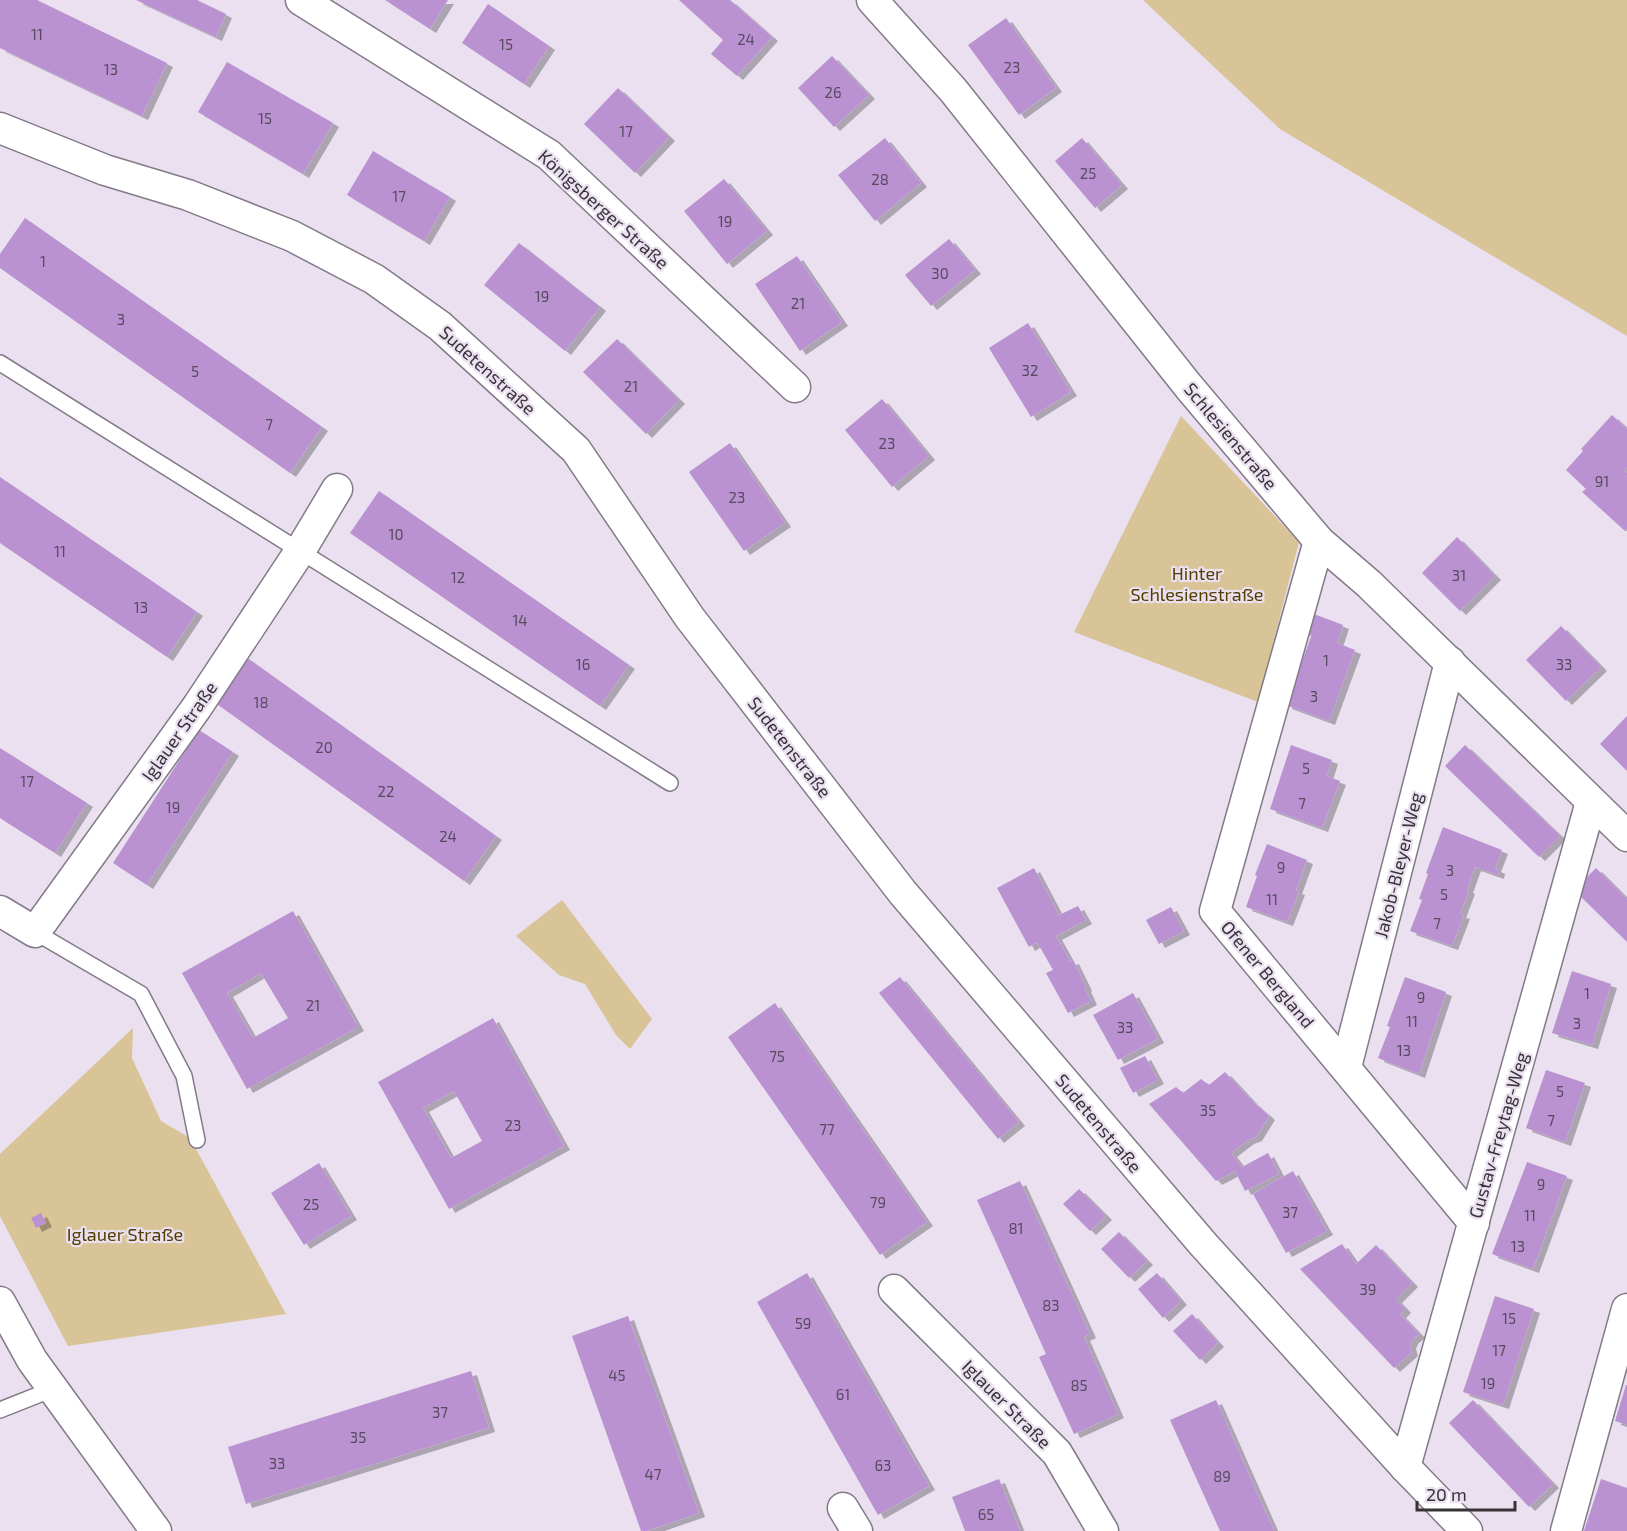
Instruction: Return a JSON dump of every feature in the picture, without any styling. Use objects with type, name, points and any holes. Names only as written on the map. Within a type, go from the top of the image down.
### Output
[{"type":"street","name":"Königsberger Straße","points":[[301,0],[549,155],[795,387]]},
{"type":"street","name":"Schlesienstraße","points":[[872,0],[953,90],[1189,387],[1319,541],[1369,584],[1627,837]]},
{"type":"street","name":"Sudetenstraße","points":[[0,128],[105,170],[188,195],[292,236],[374,279],[440,326],[576,450],[690,618],[903,893],[1203,1244],[1467,1531]]},
{"type":"street","name":"Iglauer Straße","points":[[36,933],[197,707],[300,551],[336,489]]},
{"type":"street","name":"Ofener Bergland","points":[[1319,541],[1215,911],[1474,1222]]},
{"type":"street","name":"Jakob-Bleyer-Weg","points":[[1346,1067],[1450,662]]},
{"type":"street","name":"Gustav-Freytag-Weg","points":[[1406,1467],[1591,802]]},
{"type":"street","points":[[0,911],[36,933]]},
{"type":"street","name":"Iglauer Straße","points":[[894,1290],[1057,1453],[1103,1531]]},
{"type":"street","points":[[0,1302],[32,1360],[156,1531]]},
{"type":"street","points":[[1566,1531],[1627,1309]]},
{"type":"lane","points":[[0,363],[670,783]]},
{"type":"lane","points":[[36,933],[141,994],[184,1076],[197,1140]]},
{"type":"lane","points":[[0,1410],[53,1389]]},
{"type":"green space","points":[[1143,0],[1627,0],[1627,336],[1280,129]]},
{"type":"green space","name":"Hinter Schlesienstraße","points":[[1181,416],[1299,542],[1258,702],[1074,632]]},
{"type":"green space","points":[[562,900],[652,1019],[630,1049],[616,1035],[585,984],[559,975],[516,936]]},
{"type":"green space","name":"Iglauer Straße","points":[[133,1028],[132,1058],[161,1121],[190,1138],[286,1314],[68,1346],[0,1216],[0,1154]]},
{"type":"building","points":[[0,0],[37,0],[167,63],[142,116],[0,48]]},
{"type":"building","points":[[136,0],[197,0],[226,14],[216,37]]},
{"type":"building","points":[[385,0],[448,0],[430,29]]},
{"type":"building","points":[[679,0],[730,0],[772,37],[737,76],[711,54],[723,40]]},
{"type":"building","points":[[488,4],[549,46],[524,84],[462,43]]},
{"type":"building","points":[[1006,18],[1056,88],[1019,115],[968,45]]},
{"type":"building","points":[[832,56],[869,95],[834,127],[798,88]]},
{"type":"building","points":[[227,62],[333,123],[303,174],[198,112]]},
{"type":"building","points":[[618,88],[669,137],[635,173],[584,124]]},
{"type":"building","points":[[885,138],[921,183],[875,221],[838,175]]},
{"type":"building","points":[[1082,138],[1122,185],[1095,208],[1055,161]]},
{"type":"building","points":[[373,151],[450,197],[424,241],[347,195]]},
{"type":"building","points":[[724,179],[767,231],[727,264],[684,211]]},
{"type":"building","points":[[25,218],[322,427],[290,473],[0,268],[0,254]]},
{"type":"building","points":[[949,239],[975,270],[931,306],[905,275]]},
{"type":"building","points":[[519,243],[600,307],[565,351],[484,285]]},
{"type":"building","points":[[797,256],[842,322],[800,351],[755,284]]},
{"type":"building","points":[[1028,323],[1071,392],[1031,417],[989,348]]},
{"type":"building","points":[[617,339],[679,400],[646,434],[583,372]]},
{"type":"building","points":[[882,399],[929,456],[892,487],[845,430]]},
{"type":"building","points":[[1612,415],[1627,429],[1627,467],[1624,470],[1627,473],[1627,529],[1625,531],[1582,492],[1586,489],[1566,470],[1583,451],[1581,449]]},
{"type":"building","points":[[730,443],[785,523],[744,551],[689,472]]},
{"type":"building","points":[[0,477],[197,612],[167,657],[0,543]]},
{"type":"building","points":[[379,491],[629,665],[600,706],[350,533]]},
{"type":"building","points":[[1457,537],[1495,576],[1460,611],[1422,573]]},
{"type":"building","points":[[1306,611],[1343,625],[1337,643],[1355,650],[1329,721],[1286,705],[1312,634],[1299,630]]},
{"type":"building","points":[[1561,626],[1601,667],[1566,701],[1526,660]]},
{"type":"building","points":[[246,657],[496,836],[464,881],[214,702]]},
{"type":"building","points":[[1627,716],[1627,771],[1600,744]]},
{"type":"building","points":[[199,730],[233,752],[147,885],[113,863]]},
{"type":"building","points":[[1291,745],[1332,760],[1327,776],[1340,781],[1322,828],[1270,809]]},
{"type":"building","points":[[1465,745],[1560,836],[1539,857],[1445,766]]},
{"type":"building","points":[[0,748],[87,803],[55,853],[0,818]]},
{"type":"building","points":[[1443,827],[1502,850],[1495,868],[1499,870],[1498,875],[1475,867],[1460,914],[1464,915],[1452,946],[1410,931],[1422,900],[1419,899],[1428,874],[1426,873]]},
{"type":"building","points":[[1267,844],[1307,860],[1296,890],[1299,891],[1287,922],[1246,907]]},
{"type":"building","points":[[1034,868],[1059,915],[1078,906],[1086,920],[1056,936],[1070,961],[1073,960],[1091,1001],[1068,1013],[1046,973],[1053,970],[1037,942],[1029,947],[997,888]]},
{"type":"building","points":[[1596,868],[1627,899],[1627,942],[1574,890]]},
{"type":"building","points":[[1171,907],[1184,931],[1159,944],[1146,920]]},
{"type":"building","points":[[293,911],[358,1027],[247,1089],[182,973]],"holes":[[[261,973],[288,1018],[253,1038],[227,993]]]},
{"type":"building","points":[[1572,971],[1611,984],[1592,1045],[1552,1033]]},
{"type":"building","points":[[900,977],[1019,1122],[998,1139],[879,993]]},
{"type":"building","points":[[1405,977],[1446,992],[1419,1074],[1378,1058]]},
{"type":"building","points":[[1133,993],[1158,1039],[1118,1060],[1093,1015]]},
{"type":"building","points":[[775,1003],[927,1222],[880,1255],[728,1037]]},
{"type":"building","points":[[493,1018],[564,1146],[449,1209],[378,1082]],"holes":[[[454,1091],[482,1141],[451,1158],[423,1108]]]},
{"type":"building","points":[[1145,1056],[1158,1080],[1133,1093],[1120,1068]]},
{"type":"building","points":[[1546,1070],[1585,1083],[1565,1142],[1526,1128]]},
{"type":"building","points":[[1225,1072],[1269,1116],[1256,1137],[1231,1153],[1242,1167],[1268,1153],[1279,1174],[1245,1191],[1235,1171],[1216,1181],[1149,1104],[1176,1087],[1183,1093],[1201,1079],[1209,1085]]},
{"type":"building","points":[[1527,1162],[1567,1176],[1533,1269],[1492,1254]]},
{"type":"building","points":[[319,1163],[351,1216],[304,1245],[271,1193]]},
{"type":"building","points":[[1293,1171],[1327,1231],[1286,1253],[1253,1194]]},
{"type":"building","points":[[1020,1181],[1090,1334],[1084,1337],[1118,1414],[1074,1434],[1039,1357],[1046,1354],[977,1200]]},
{"type":"building","points":[[1079,1189],[1106,1216],[1090,1231],[1063,1204]]},
{"type":"building","points":[[41,1213],[46,1223],[36,1228],[31,1218]]},
{"type":"building","points":[[1119,1232],[1147,1261],[1129,1278],[1101,1249]]},
{"type":"building","points":[[1342,1244],[1356,1264],[1376,1245],[1412,1283],[1396,1299],[1405,1309],[1400,1314],[1419,1334],[1410,1345],[1412,1352],[1394,1368],[1300,1269]]},
{"type":"building","points":[[807,1273],[929,1486],[878,1515],[757,1302]]},
{"type":"building","points":[[1157,1273],[1181,1301],[1163,1318],[1138,1289]]},
{"type":"building","points":[[1495,1296],[1534,1309],[1503,1405],[1463,1392]]},
{"type":"building","points":[[1192,1314],[1218,1343],[1200,1360],[1173,1331]]},
{"type":"building","points":[[628,1316],[699,1513],[647,1531],[641,1531],[572,1336]]},
{"type":"building","points":[[471,1371],[489,1428],[246,1504],[228,1447]]},
{"type":"building","points":[[1627,1385],[1627,1425],[1615,1421]]},
{"type":"building","points":[[1216,1400],[1274,1531],[1220,1531],[1170,1420]]},
{"type":"building","points":[[1473,1400],[1553,1484],[1529,1507],[1449,1423]]},
{"type":"building","points":[[999,1479],[1020,1531],[965,1531],[952,1497]]},
{"type":"building","points":[[1601,1479],[1627,1488],[1627,1531],[1584,1531]]}]
